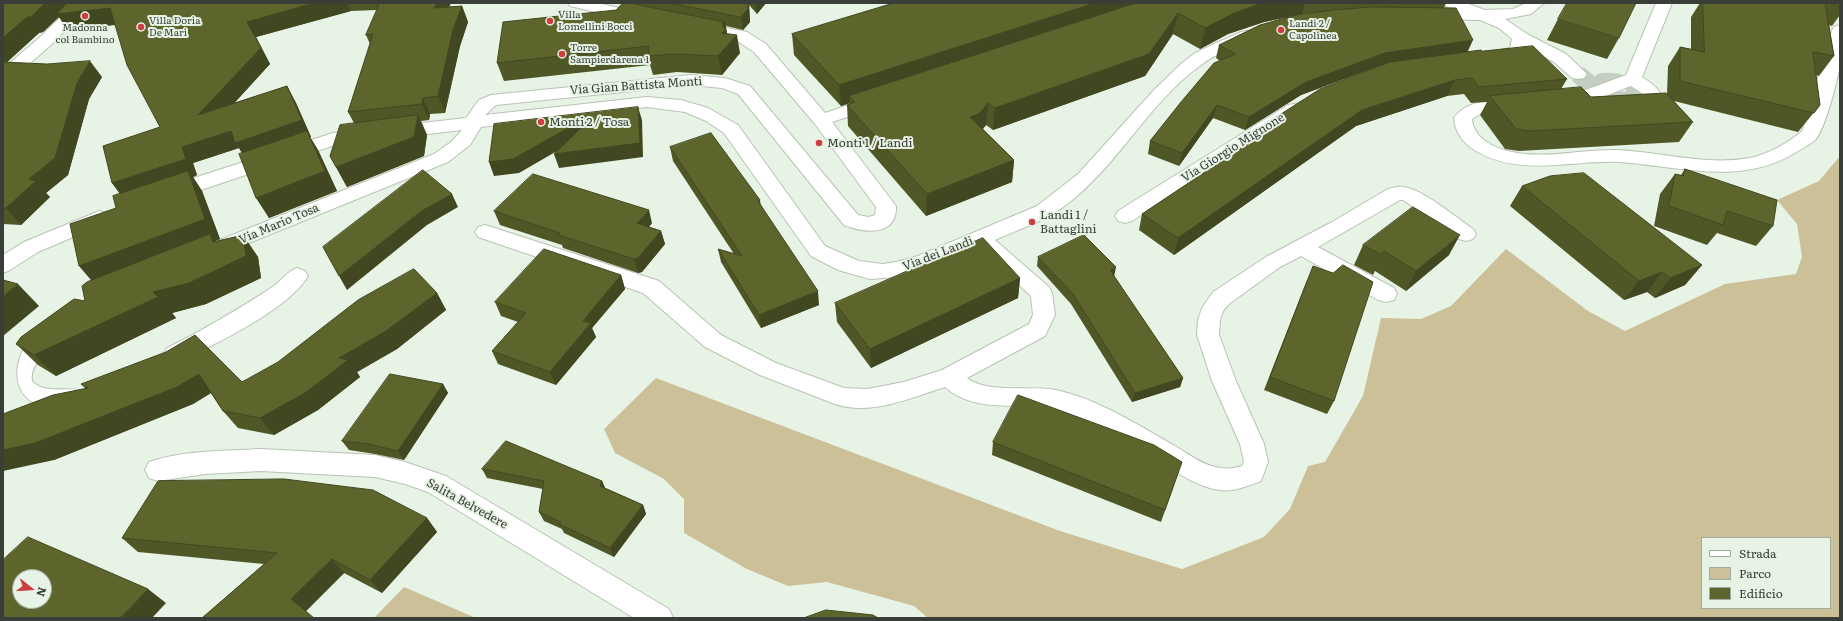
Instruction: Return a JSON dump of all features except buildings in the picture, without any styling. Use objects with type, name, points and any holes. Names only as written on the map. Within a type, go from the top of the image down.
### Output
[{"type":"street","points":[[3,77],[22,63],[84,3]]},
{"type":"street","points":[[576,3],[654,19]]},
{"type":"street","points":[[1452,3],[1505,25],[1521,38],[1560,58],[1578,74]]},
{"type":"street","points":[[1412,14],[1483,15],[1518,13],[1529,9],[1536,3]]},
{"type":"street","points":[[1664,3],[1637,71],[1632,79],[1584,97],[1536,104],[1476,109],[1466,113],[1463,118],[1463,125],[1466,134],[1483,148],[1511,158],[1527,160],[1594,156],[1636,157],[1712,166],[1740,165],[1766,159],[1787,151],[1811,133],[1825,92],[1840,30]]},
{"type":"street","name":"Via Gian Battista Monti","points":[[474,123],[476,113],[480,107],[497,98],[691,80],[725,84],[744,90],[851,220],[860,224],[868,225],[877,224],[884,220],[887,213],[886,206],[822,120],[760,48],[741,36],[684,25]]},
{"type":"street","name":"Via dei Landi","points":[[474,123],[647,102],[677,104],[711,115],[731,129],[818,251],[839,263],[861,270],[890,272],[912,266],[980,238],[1044,211],[1059,202],[1096,169],[1151,104],[1194,62],[1214,50],[1263,31]]},
{"type":"street","points":[[1480,58],[1518,51],[1521,38]]},
{"type":"street","points":[[1612,104],[1647,105],[1654,101],[1654,96],[1649,90],[1632,79]]},
{"type":"street","points":[[822,120],[894,96]]},
{"type":"street","name":"Via Giorgio Mignone","points":[[1125,216],[1308,100]]},
{"type":"street","points":[[153,198],[322,141],[343,137],[474,123]]},
{"type":"street","name":"Via Mario Tosa","points":[[200,256],[441,158],[449,154],[466,138],[474,123]]},
{"type":"street","points":[[950,377],[957,386],[969,391],[992,396],[1035,396],[1061,401],[1124,430],[1212,478],[1229,480],[1241,478],[1252,473],[1256,462],[1252,444],[1224,381],[1208,335],[1209,320],[1213,308],[1221,298],[1273,262],[1395,194],[1402,193],[1410,195],[1466,234]]},
{"type":"street","points":[[3,266],[31,247],[47,239],[116,211]]},
{"type":"street","points":[[485,232],[651,287],[713,341],[768,369],[843,397],[867,399],[904,391],[950,377],[1037,330],[1044,315],[1041,293],[980,238]]},
{"type":"street","points":[[1301,247],[1386,294]]},
{"type":"street","points":[[154,364],[224,329],[285,290],[297,276]]},
{"type":"street","points":[[66,319],[33,352],[25,364],[20,378],[21,384],[28,392],[38,397],[56,400],[72,398],[93,392]]},
{"type":"street","name":"Salita Belvedere","points":[[158,470],[205,463],[261,460],[375,466],[405,473],[437,484],[659,618]]},
{"type":"green space","points":[[1840,156],[1840,618],[928,618],[914,606],[827,582],[788,586],[747,569],[684,533],[684,499],[664,479],[615,453],[604,429],[656,378],[1060,531],[1182,569],[1264,537],[1290,509],[1308,466],[1325,462],[1363,396],[1381,318],[1421,319],[1451,306],[1506,249],[1588,311],[1625,331],[1725,284],[1796,274],[1802,257],[1797,224],[1777,200],[1819,181]]},
{"type":"green space","points":[[404,587],[476,618],[374,618]]},
{"type":"tunnel","points":[[1578,74],[1601,94],[1605,102]]},
{"type":"tunnel","points":[[1602,82],[1617,82],[1625,85],[1637,93],[1637,99],[1620,101],[1609,98],[1598,86],[1602,82]]},
{"type":"place","name":"Madonna col Bambino","points":[[85,16]]},
{"type":"place","name":"Villa Lomellini Bocci","points":[[550,21]]},
{"type":"place","name":"Villa Doria De Mari","points":[[141,27]]},
{"type":"place","name":"Landi 2 / Capolinea","points":[[1281,30]]},
{"type":"place","name":"Torre Sampierdarena 1","points":[[562,54]]},
{"type":"place","name":"Monti 2 / Tosa","points":[[541,122]]},
{"type":"place","name":"Monti 1 / Landi","points":[[819,143]]},
{"type":"place","name":"Landi 1 / Battaglini","points":[[1032,222]]}]
